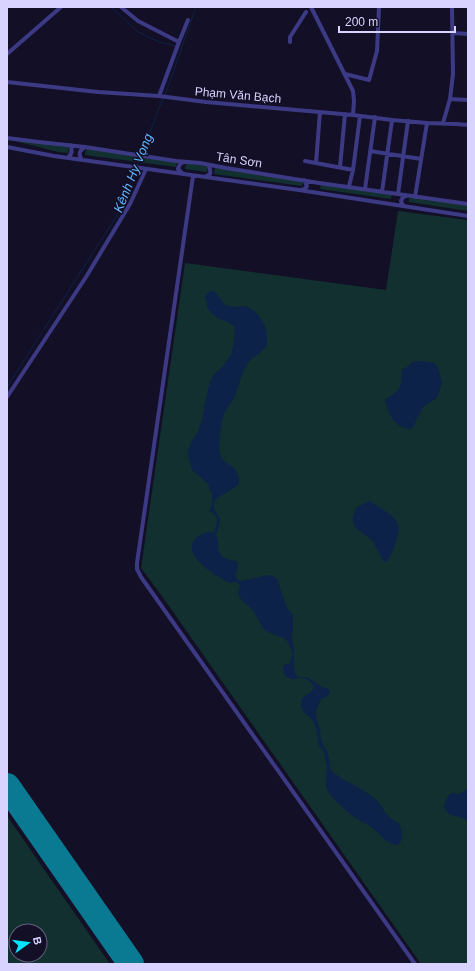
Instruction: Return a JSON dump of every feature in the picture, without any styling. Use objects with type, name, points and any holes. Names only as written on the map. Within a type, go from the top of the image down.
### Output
[{"type":"street","points":[[7,54],[61,7]]},
{"type":"street","points":[[120,7],[133,18],[178,44]]},
{"type":"street","points":[[311,7],[352,91],[354,101],[353,115]]},
{"type":"street","points":[[345,74],[369,80],[376,51],[379,7]]},
{"type":"street","points":[[443,123],[450,99],[453,74],[452,7]]},
{"type":"street","points":[[290,42],[290,37],[306,12]]},
{"type":"street","points":[[159,96],[188,20]]},
{"type":"street","points":[[453,33],[468,34]]},
{"type":"street","name":"Phạm Văn Bạch","points":[[7,82],[98,92],[159,96],[255,107],[375,117],[392,120],[468,125]]},
{"type":"street","points":[[450,99],[468,100]]},
{"type":"street","points":[[316,163],[320,112]]},
{"type":"street","points":[[340,167],[344,114]]},
{"type":"street","points":[[349,186],[360,116]]},
{"type":"street","points":[[365,189],[375,117]]},
{"type":"street","points":[[382,192],[392,120]]},
{"type":"street","points":[[398,194],[408,121]]},
{"type":"street","points":[[416,196],[427,123]]},
{"type":"street","name":"Tân Sơn","points":[[7,138],[200,163],[319,183],[349,186],[391,194],[416,196],[468,204]]},
{"type":"street","points":[[68,158],[72,152],[70,145]]},
{"type":"street","points":[[7,146],[82,160]]},
{"type":"street","points":[[82,160],[79,153],[85,147]]},
{"type":"street","points":[[370,151],[421,159]]},
{"type":"street","name":"Tân Sơn","points":[[82,160],[299,190],[468,216]]},
{"type":"street","points":[[305,161],[352,170]]},
{"type":"street","points":[[184,162],[178,166],[178,169],[184,174]]},
{"type":"street","points":[[204,177],[210,174],[211,171],[208,165]]},
{"type":"street","points":[[7,397],[86,277],[130,204],[145,169]]},
{"type":"street","points":[[193,176],[137,569],[141,577],[415,964]]},
{"type":"street","points":[[299,190],[304,190],[307,186],[304,180]]},
{"type":"street","points":[[317,193],[314,191],[314,186],[319,183]]},
{"type":"street","points":[[390,204],[394,199],[394,196],[391,194]]},
{"type":"street","points":[[404,206],[401,201],[406,196]]},
{"type":"green space","points":[[7,139],[69,146],[68,153],[58,152]]},
{"type":"green space","points":[[86,148],[177,161],[176,167],[85,155]]},
{"type":"green space","points":[[186,163],[208,166],[207,172],[185,169]]},
{"type":"green space","points":[[215,167],[303,179],[302,186],[214,174]]},
{"type":"green space","points":[[321,183],[392,193],[391,199],[320,189]]},
{"type":"green space","points":[[409,196],[468,204],[468,211],[409,202]]},
{"type":"green space","points":[[398,211],[468,220],[468,964],[421,964],[141,568],[185,263],[386,290]]},
{"type":"green space","points":[[7,816],[110,964],[7,964]]},
{"type":"water","points":[[211,291],[215,292],[225,305],[234,307],[245,306],[255,311],[264,323],[267,333],[267,345],[259,354],[249,361],[235,396],[224,414],[222,422],[219,451],[224,461],[236,471],[239,484],[214,501],[214,509],[220,519],[216,535],[220,554],[227,559],[237,562],[238,568],[235,576],[238,580],[241,581],[268,575],[277,579],[287,608],[293,615],[292,639],[295,673],[298,677],[307,677],[330,691],[328,696],[321,699],[316,711],[321,740],[328,754],[331,771],[373,797],[389,817],[399,824],[402,830],[402,837],[398,845],[387,842],[374,829],[353,816],[330,794],[326,787],[327,768],[325,757],[323,750],[318,743],[316,727],[312,719],[303,711],[301,707],[301,701],[313,690],[313,686],[310,681],[305,679],[292,679],[284,675],[283,667],[285,664],[289,664],[292,656],[288,642],[284,638],[264,630],[254,612],[243,602],[238,594],[240,585],[238,583],[230,583],[209,571],[196,558],[192,551],[192,545],[196,538],[204,533],[213,533],[217,522],[215,514],[209,511],[212,505],[212,494],[208,484],[192,470],[188,450],[198,432],[208,389],[213,375],[224,365],[232,353],[235,334],[234,326],[219,319],[208,309],[205,297],[207,293]]},
{"type":"water","points":[[421,361],[434,363],[438,367],[442,383],[437,398],[423,407],[411,429],[405,428],[397,423],[390,415],[385,400],[395,393],[400,387],[402,369],[406,368],[413,362]]},
{"type":"water","points":[[369,501],[394,518],[398,525],[399,529],[395,545],[386,562],[383,561],[373,541],[354,526],[353,516],[356,508]]},
{"type":"water","points":[[468,789],[468,821],[451,815],[444,807],[446,799],[450,794],[458,794]]},
{"type":"waterway","points":[[111,7],[138,32],[159,42],[176,46]]},
{"type":"waterway","name":"Kênh Hy Vọng","points":[[165,95],[196,7]]},
{"type":"waterway","name":"Kênh Hy Vọng","points":[[142,153],[163,98]]},
{"type":"waterway","name":"Kênh Hy Vọng","points":[[137,166],[140,158]]},
{"type":"waterway","name":"Kênh Hy Vọng","points":[[7,387],[121,209],[136,169]]},
{"type":"runway","points":[[7,786],[131,964]]}]
